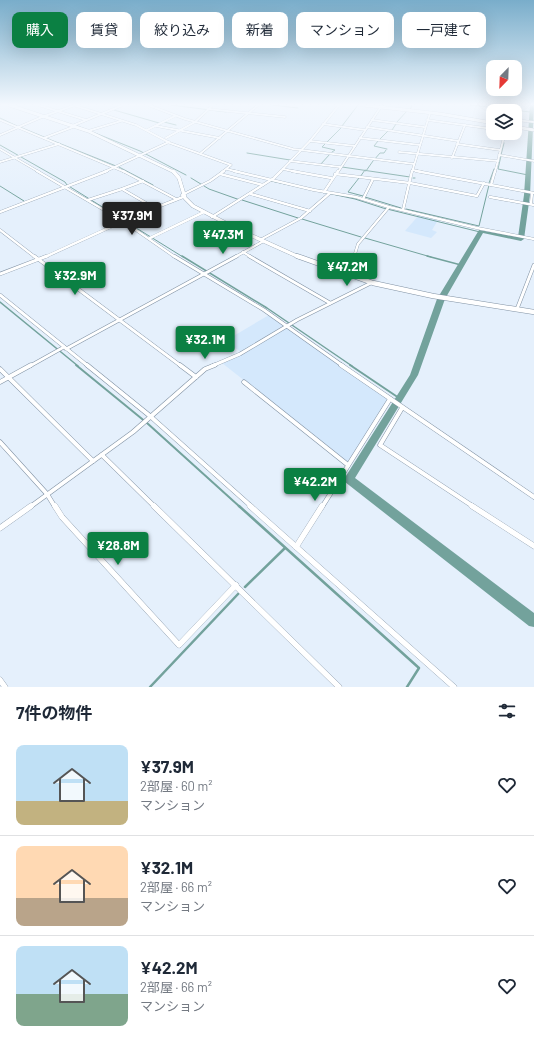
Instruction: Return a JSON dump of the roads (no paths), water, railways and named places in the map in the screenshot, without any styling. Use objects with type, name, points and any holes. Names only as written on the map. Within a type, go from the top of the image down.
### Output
[{"type":"street","points":[[104,137],[143,154],[178,174],[181,179],[183,196],[190,205],[261,241],[371,283],[534,312]]},
{"type":"street","points":[[214,137],[220,138]]},
{"type":"street","points":[[246,137],[302,149],[414,164]]},
{"type":"street","points":[[212,217],[251,194],[271,180],[313,137]]},
{"type":"street","points":[[403,210],[422,137]]},
{"type":"street","points":[[433,137],[500,150]]},
{"type":"street","points":[[452,158],[460,137]]},
{"type":"street","points":[[44,138],[116,167],[176,199]]},
{"type":"street","points":[[0,274],[40,259],[153,207],[183,196],[220,174],[231,165],[169,142],[166,138]]},
{"type":"street","points":[[201,153],[220,138]]},
{"type":"street","points":[[324,192],[360,138],[420,145]]},
{"type":"street","points":[[491,185],[503,140]]},
{"type":"street","points":[[310,141],[355,146]]},
{"type":"street","points":[[0,212],[116,167],[169,142]]},
{"type":"street","points":[[0,162],[59,144]]},
{"type":"street","points":[[0,149],[125,220],[183,262],[287,325],[402,408],[534,497]]},
{"type":"street","points":[[399,152],[498,162]]},
{"type":"street","points":[[499,155],[532,161]]},
{"type":"street","points":[[290,161],[340,167]]},
{"type":"street","points":[[227,169],[329,194],[363,199],[388,208],[534,239]]},
{"type":"street","points":[[282,169],[332,178]]},
{"type":"street","points":[[414,170],[532,193],[531,204],[490,197]]},
{"type":"street","points":[[220,174],[263,185]]},
{"type":"street","points":[[335,174],[410,183],[478,196],[484,183]]},
{"type":"street","points":[[363,199],[373,179]]},
{"type":"street","points":[[90,200],[143,181]]},
{"type":"street","points":[[122,189],[153,207]]},
{"type":"street","points":[[251,194],[310,211]]},
{"type":"street","points":[[0,382],[55,351],[120,320],[205,274],[294,222],[310,211],[329,194]]},
{"type":"street","points":[[344,273],[353,260],[358,244],[388,208]]},
{"type":"street","points":[[150,238],[204,212]]},
{"type":"street","points":[[0,230],[196,377]]},
{"type":"street","points":[[243,252],[330,303]]},
{"type":"street","points":[[517,309],[534,265]]},
{"type":"street","points":[[0,528],[102,455],[212,365],[240,354],[291,322],[371,283]]},
{"type":"street","points":[[0,295],[148,418],[454,687]]},
{"type":"street","points":[[0,369],[93,461]]},
{"type":"street","points":[[244,382],[348,464]]},
{"type":"street","points":[[296,547],[390,399]]},
{"type":"street","points":[[402,408],[380,445],[534,546]]},
{"type":"street","points":[[0,442],[47,494],[62,518],[179,645],[236,585]]},
{"type":"street","points":[[102,455],[140,495],[236,585],[339,687]]},
{"type":"street","points":[[0,680],[5,687]]},
{"type":"waterway","points":[[105,137],[140,151],[186,175]]},
{"type":"waterway","points":[[327,142],[332,137]]},
{"type":"waterway","points":[[379,140],[382,137]]},
{"type":"waterway","points":[[530,137],[527,195],[521,239],[481,231],[441,299],[414,375],[349,479],[534,621]]},
{"type":"waterway","points":[[46,138],[116,166]]},
{"type":"waterway","points":[[378,141],[374,146],[387,149]]},
{"type":"waterway","points":[[326,143],[322,147],[335,150],[332,152]]},
{"type":"waterway","points":[[501,155],[504,143]]},
{"type":"waterway","points":[[0,145],[65,182],[67,185],[183,257]]},
{"type":"waterway","points":[[374,160],[380,153],[384,153],[386,150]]},
{"type":"waterway","points":[[247,153],[290,160]]},
{"type":"waterway","points":[[320,165],[330,154]]},
{"type":"waterway","points":[[501,156],[498,169],[528,175]]},
{"type":"waterway","points":[[366,171],[373,161]]},
{"type":"waterway","points":[[119,167],[153,185]]},
{"type":"waterway","points":[[342,167],[365,170]]},
{"type":"waterway","points":[[489,183],[494,169]]},
{"type":"waterway","points":[[360,177],[365,170]]},
{"type":"waterway","points":[[366,171],[410,177]]},
{"type":"waterway","points":[[191,178],[209,189],[240,200]]},
{"type":"waterway","points":[[359,178],[348,192],[363,196]]},
{"type":"waterway","points":[[271,181],[355,199],[383,208],[480,232]]},
{"type":"waterway","points":[[406,209],[479,226],[489,185]]},
{"type":"waterway","points":[[0,186],[24,201]]},
{"type":"waterway","points":[[365,197],[401,208]]},
{"type":"waterway","points":[[242,200],[298,218]]},
{"type":"waterway","points":[[302,219],[361,237]]},
{"type":"waterway","points":[[365,238],[431,257]]},
{"type":"waterway","points":[[182,256],[267,308],[352,366]]},
{"type":"waterway","points":[[427,256],[461,265]]},
{"type":"waterway","points":[[0,302],[78,366]]},
{"type":"waterway","points":[[76,365],[147,423],[240,507]]},
{"type":"waterway","points":[[350,365],[399,398]]},
{"type":"waterway","points":[[239,506],[419,668],[407,687]]},
{"type":"waterway","points":[[245,587],[285,548]]},
{"type":"waterway","points":[[150,687],[239,593]]}]
